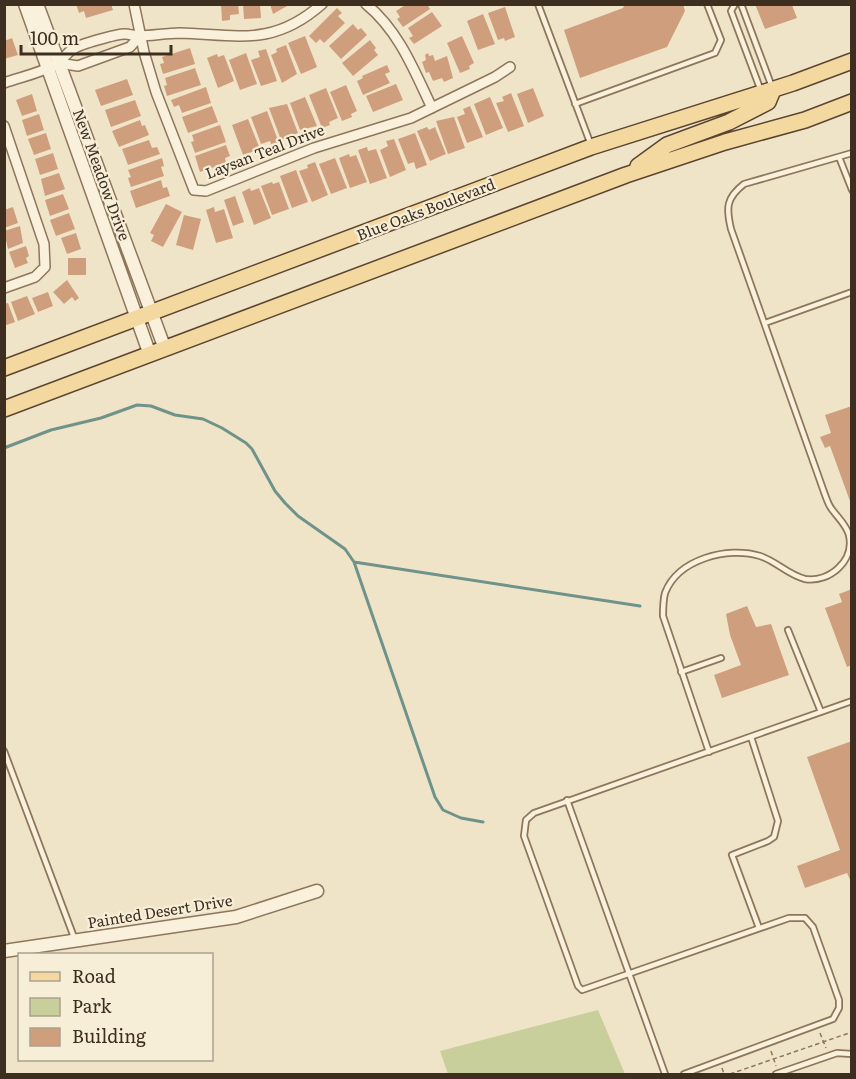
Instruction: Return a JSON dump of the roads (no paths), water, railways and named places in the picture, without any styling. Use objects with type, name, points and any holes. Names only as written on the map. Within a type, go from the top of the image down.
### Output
[{"type":"main road","name":"Blue Oaks Boulevard","points":[[4,368],[591,147],[767,91],[852,61]]},
{"type":"main road","points":[[626,175],[667,145],[729,122],[768,102],[767,91]]},
{"type":"main road","points":[[4,409],[626,175],[724,142],[805,120],[852,102]]},
{"type":"street","name":"New Meadow Drive","points":[[25,4],[53,66],[165,349]]},
{"type":"street","name":"New Meadow Drive","points":[[37,4],[53,66],[150,354]]},
{"type":"street","points":[[134,4],[140,36]]},
{"type":"street","points":[[53,66],[72,49],[125,34],[140,36],[176,33],[231,37],[267,34],[291,26],[312,14],[322,4]]},
{"type":"street","points":[[366,4],[400,42],[432,108],[495,77],[510,67]]},
{"type":"street","points":[[4,83],[53,66],[78,66],[129,47],[140,36]]},
{"type":"street","name":"Laysan Teal Drive","points":[[140,36],[156,92],[195,190],[206,191],[276,162],[411,118],[432,108]]},
{"type":"street","points":[[102,39],[107,55]]},
{"type":"street","points":[[4,126],[44,244],[45,267],[35,277],[4,288]]},
{"type":"street","name":"Painted Desert Drive","points":[[4,951],[236,917],[317,891]]},
{"type":"lane","points":[[538,4],[591,147]]},
{"type":"lane","points":[[575,104],[715,53],[721,40],[707,4]]},
{"type":"lane","points":[[735,4],[731,10],[767,91]]},
{"type":"lane","points":[[741,4],[767,91]]},
{"type":"lane","points":[[708,752],[667,630],[663,605],[665,593],[672,582],[683,570],[696,562],[727,553],[760,556],[795,576],[820,579],[834,573],[844,563],[849,551],[846,527],[830,507],[824,492],[765,323],[728,215],[729,203],[733,192],[744,184],[852,153]]},
{"type":"lane","points":[[839,157],[852,190]]},
{"type":"lane","points":[[765,323],[852,292]]},
{"type":"lane","points":[[788,630],[821,712]]},
{"type":"lane","points":[[681,672],[721,658]]},
{"type":"lane","points":[[684,1074],[833,1019],[839,1008],[839,1000],[813,927],[805,918],[789,918],[586,990],[580,989],[524,836],[526,820],[530,816],[567,800],[751,738],[852,701]]},
{"type":"lane","points":[[751,738],[778,821],[774,837],[768,842],[732,855],[759,927]]},
{"type":"lane","points":[[4,751],[76,941]]},
{"type":"lane","points":[[567,800],[665,1074]]},
{"type":"lane","points":[[777,1074],[828,1056],[844,1052],[852,1054]]},
{"type":"waterway","points":[[4,448],[51,430],[101,418],[137,405],[151,406],[175,415],[203,419],[246,443],[252,449],[275,491],[285,503],[298,516],[345,549],[354,562],[435,797],[443,810],[461,818],[483,822]]},
{"type":"waterway","points":[[354,562],[640,606]]}]
